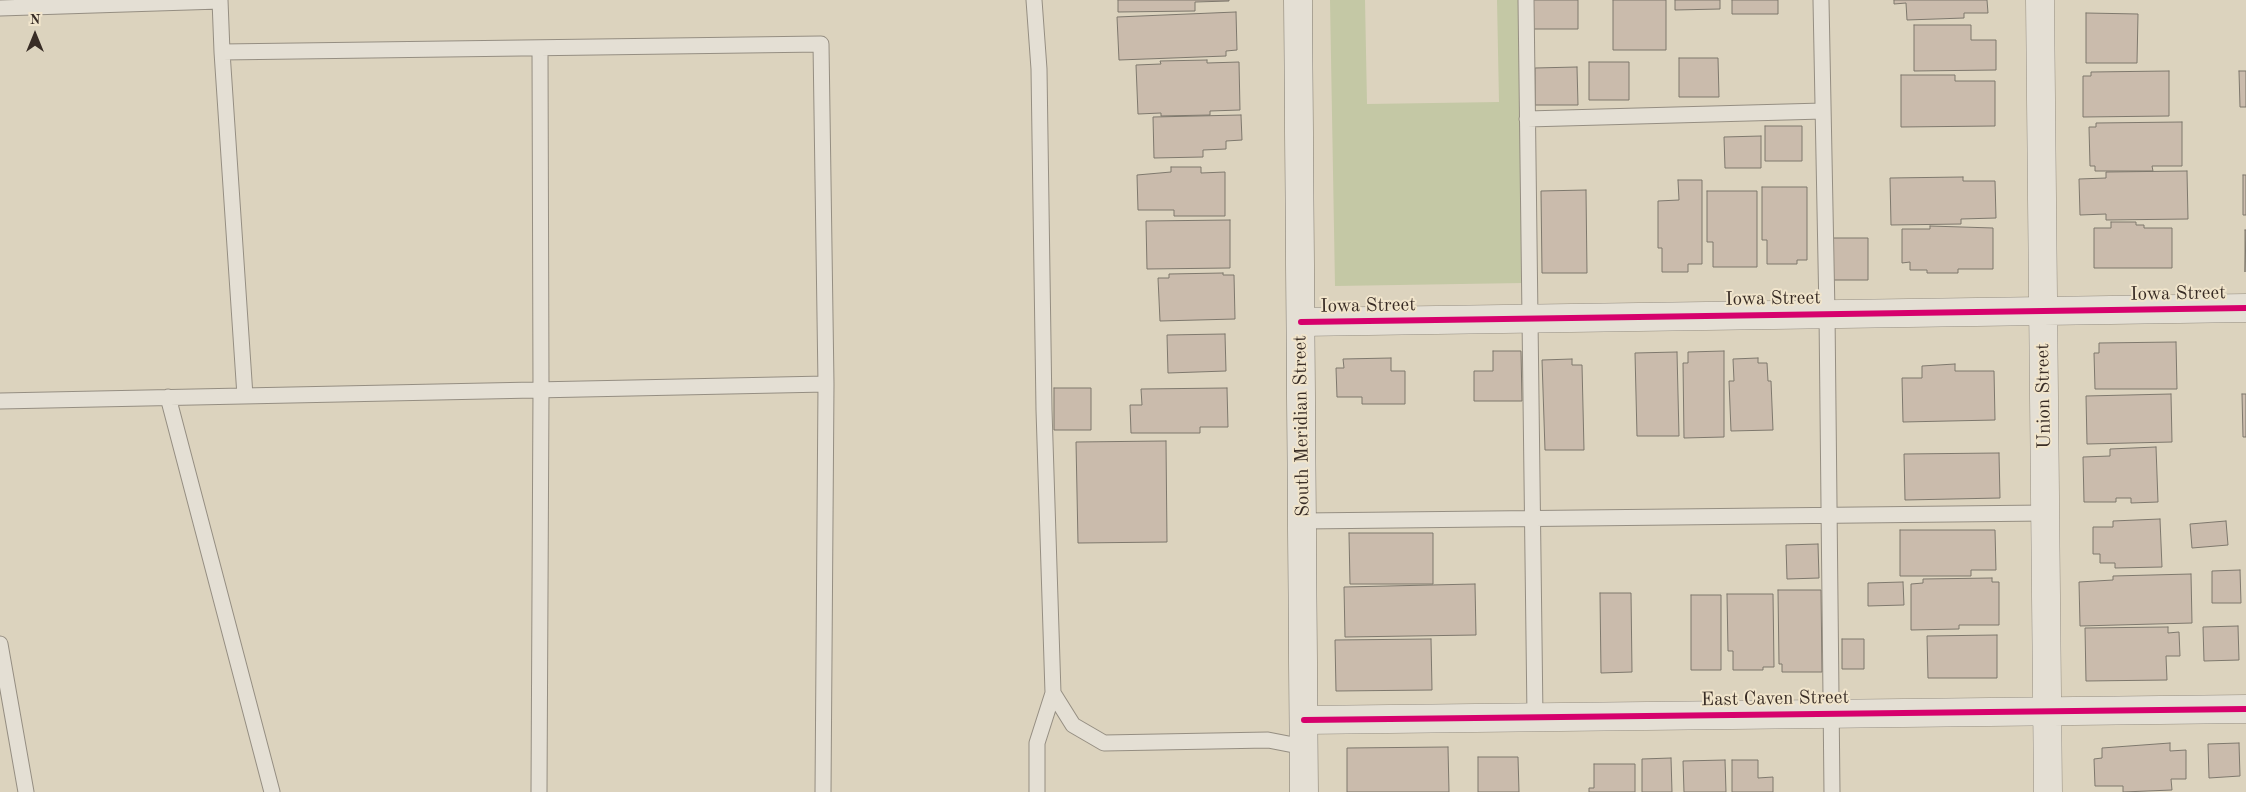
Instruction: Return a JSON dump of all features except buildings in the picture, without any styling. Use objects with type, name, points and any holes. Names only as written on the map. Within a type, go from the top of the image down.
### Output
[{"type":"street","name":"South Meridian Street","points":[[1298,0],[1304,792]]},
{"type":"street","name":"Union Street","points":[[2040,0],[2048,792]]},
{"type":"street","name":"Iowa Street","points":[[1301,322],[2246,308]]},
{"type":"street","name":"East Caven Street","points":[[1304,720],[2246,709]]},
{"type":"lane","points":[[1034,0],[1040,69],[1044,410],[1053,693],[1037,743],[1037,792]]},
{"type":"lane","points":[[1526,0],[1535,717]]},
{"type":"lane","points":[[1821,0],[1827,313],[1832,792]]},
{"type":"lane","points":[[0,8],[220,1],[245,396]]},
{"type":"lane","points":[[222,52],[821,44],[826,384],[823,792]]},
{"type":"lane","points":[[539,792],[540,48]]},
{"type":"lane","points":[[1527,119],[1823,111]]},
{"type":"lane","points":[[0,401],[826,384]]},
{"type":"lane","points":[[168,398],[272,792]]},
{"type":"lane","points":[[1303,521],[2045,513]]},
{"type":"lane","points":[[0,644],[26,792]]},
{"type":"lane","points":[[1053,693],[1073,725],[1104,743],[1268,740],[1304,747]]},
{"type":"green space","points":[[1330,0],[1365,0],[1367,104],[1499,102],[1497,0],[1518,0],[1523,283],[1335,286]]},
{"type":"cycle path","points":[[1301,322],[2246,308]]},
{"type":"cycle path","points":[[1304,720],[2246,709]]}]
